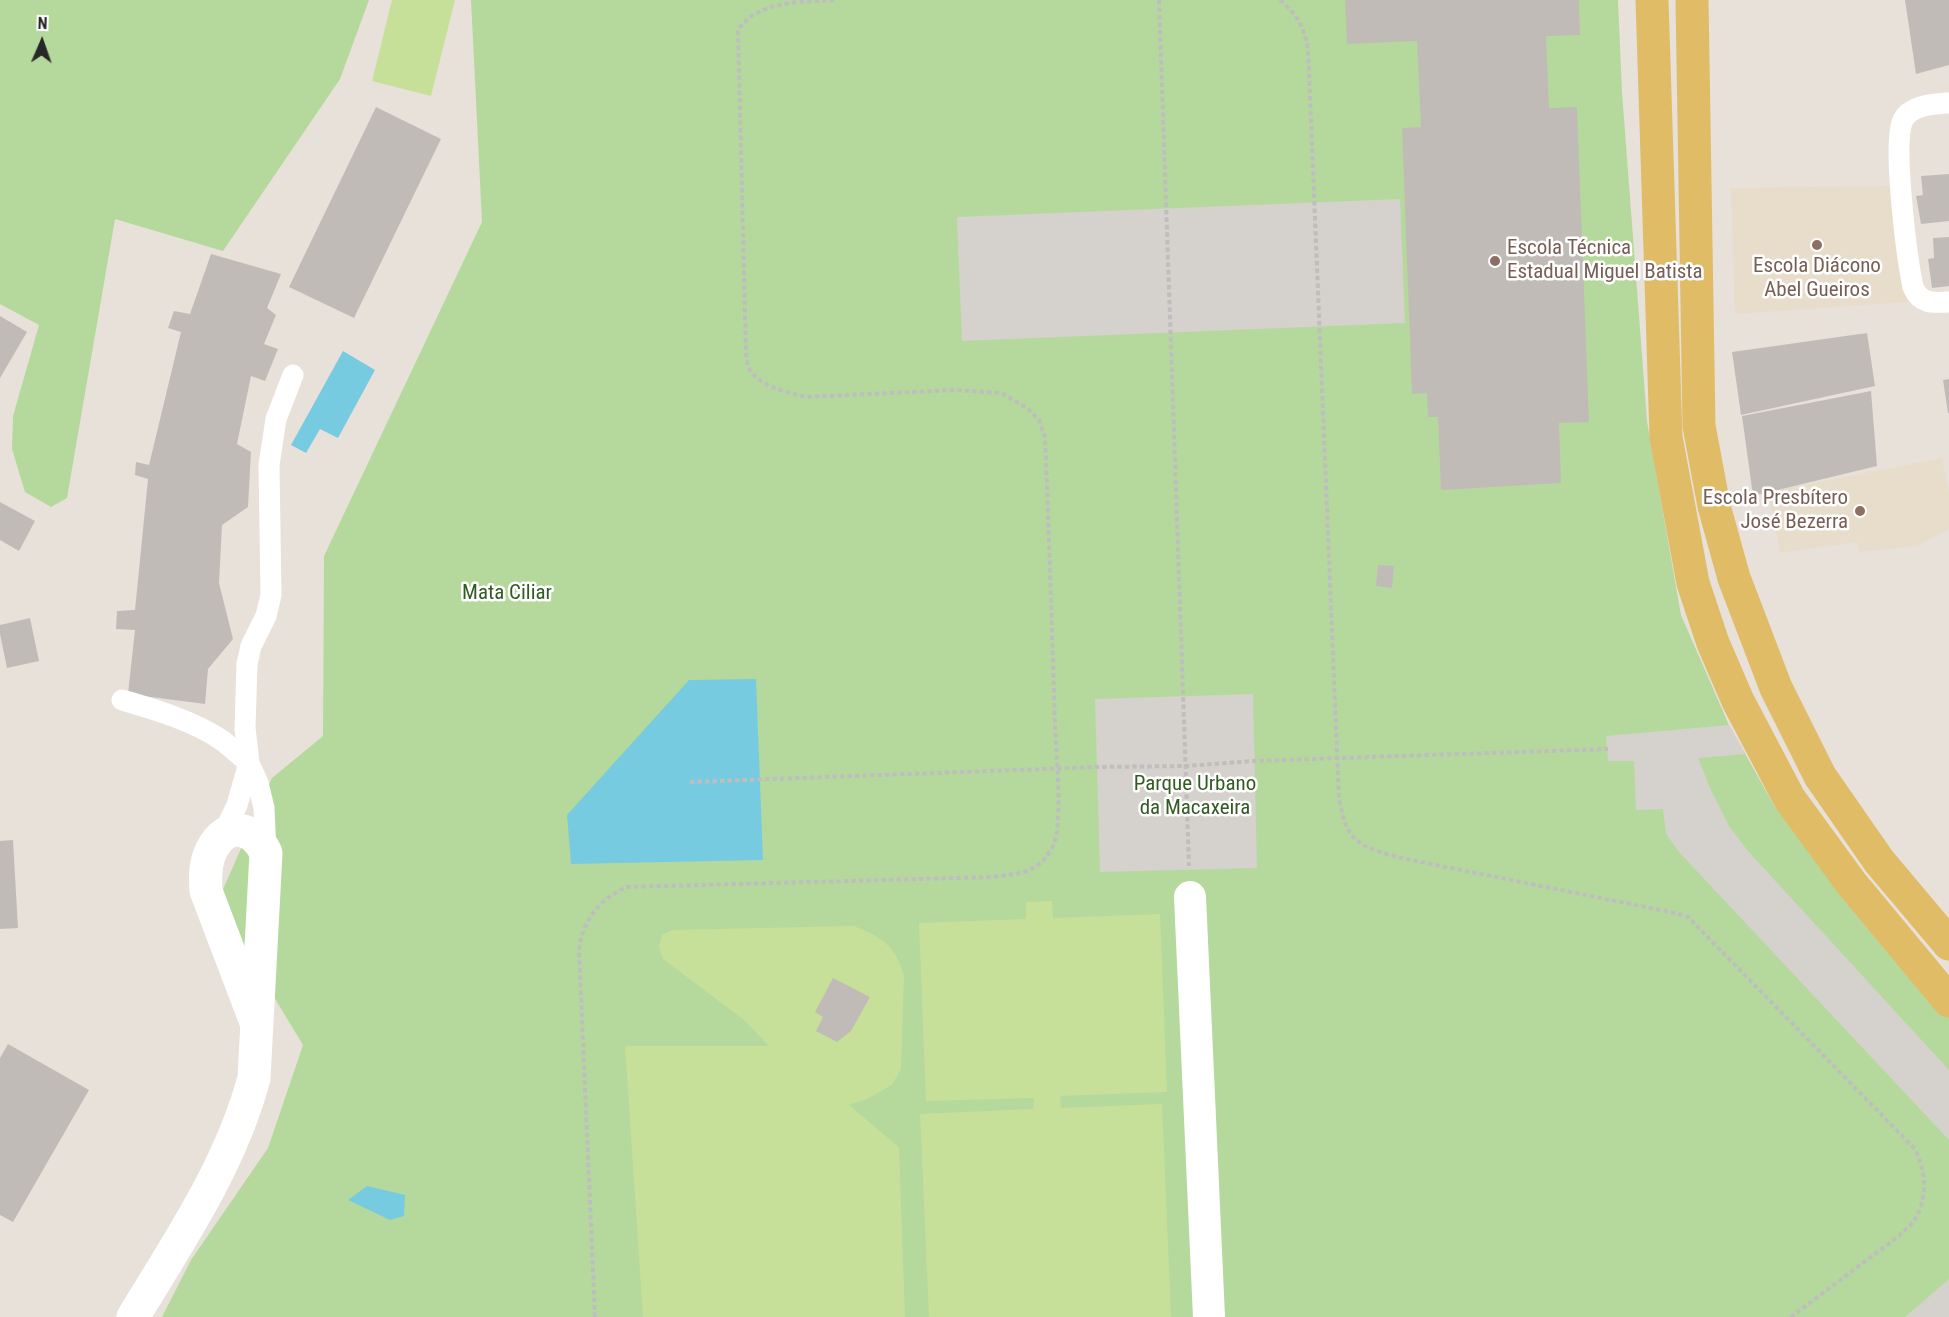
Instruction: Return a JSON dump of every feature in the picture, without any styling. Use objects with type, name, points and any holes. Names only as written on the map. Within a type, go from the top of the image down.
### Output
[{"type":"main road","points":[[1652,0],[1666,437],[1693,583],[1713,643],[1738,700],[1789,798],[1851,883],[1949,1001]]},
{"type":"main road","points":[[1692,0],[1699,426],[1714,506],[1734,578],[1776,688],[1820,776],[1879,861],[1949,944]]},
{"type":"street","points":[[133,1317],[196,1213],[230,1148],[247,1105],[254,1078],[257,1025],[266,854],[255,836],[241,830],[231,831],[222,836],[213,847],[207,863],[206,891],[257,1025]]},
{"type":"street","points":[[1190,897],[1209,1317]]},
{"type":"lane","points":[[1949,103],[1932,104],[1911,112],[1903,121],[1898,151],[1913,286],[1918,297],[1923,300],[1949,302]]},
{"type":"lane","points":[[266,854],[264,808],[258,783],[249,763],[245,728],[247,664],[251,646],[266,616],[271,595],[268,465],[276,419],[293,375]]},
{"type":"lane","points":[[122,700],[159,711],[207,732],[224,742],[249,763]]},
{"type":"lane","points":[[222,836],[237,805],[249,763]]},
{"type":"path","points":[[595,1317],[579,950],[581,934],[601,903],[612,893],[627,887],[994,877],[1026,873],[1040,863],[1052,849],[1058,836],[1045,437],[1039,420],[1013,398],[1001,393],[955,390],[806,397],[785,392],[768,384],[754,375],[748,367],[738,30],[745,20],[762,9],[785,3],[836,0]]},
{"type":"path","points":[[1159,0],[1190,897]]},
{"type":"path","points":[[1280,0],[1303,27],[1308,48],[1339,800],[1347,828],[1357,840],[1373,850],[1401,858],[1688,917],[1914,1148],[1921,1160],[1924,1177],[1919,1211],[1912,1222],[1899,1236],[1791,1317]]},
{"type":"path","points":[[690,782],[1186,766],[1254,761],[1608,749]]},
{"type":"shaded area","name":"Escola Diácono Abel Gueiros","points":[[1892,186],[1908,302],[1735,314],[1731,188]]},
{"type":"shaded area","points":[[1400,199],[1405,323],[962,341],[957,217]]},
{"type":"shaded area","name":"Escola Presbítero José Bezerra","points":[[1942,458],[1949,491],[1949,529],[1917,546],[1859,552],[1857,542],[1780,553],[1768,492]]},
{"type":"shaded area","points":[[1253,694],[1257,868],[1100,872],[1095,699]]},
{"type":"shaded area","points":[[1729,725],[1746,754],[1698,758],[1729,826],[1748,851],[1949,1070],[1949,1140],[1679,852],[1666,834],[1663,809],[1636,810],[1634,761],[1608,761],[1606,736]]},
{"type":"shaded area","points":[[1949,1279],[1949,1317],[1905,1317]]},
{"type":"green space","points":[[0,0],[369,0],[340,79],[223,251],[115,219],[67,498],[51,507],[25,492],[12,449],[13,416],[39,325],[0,304]]},
{"type":"green space","points":[[392,0],[455,0],[431,96],[372,81]]},
{"type":"green space","name":"Parque Urbano da Macaxeira","points":[[471,0],[1618,0],[1622,92],[1647,421],[1681,615],[1729,725],[1775,807],[1949,1014],[1949,1317],[162,1317],[191,1260],[268,1148],[303,1045],[217,903],[272,778],[323,736],[324,556],[482,222]]},
{"type":"green space","points":[[1052,901],[1053,918],[1160,914],[1167,1092],[1060,1096],[1061,1108],[1162,1104],[1171,1317],[929,1317],[920,1114],[1033,1109],[1034,1098],[926,1101],[919,923],[1026,919],[1026,902]]},
{"type":"green space","points":[[854,926],[887,944],[897,957],[904,976],[901,1069],[892,1085],[867,1099],[849,1105],[899,1147],[905,1317],[643,1317],[625,1046],[769,1046],[744,1020],[663,959],[659,947],[662,935],[673,930]]},
{"type":"water","points":[[343,351],[375,370],[338,438],[320,429],[306,453],[291,445]]},
{"type":"water","points":[[756,679],[763,860],[571,864],[567,815],[689,680]]},
{"type":"water","points":[[367,1186],[405,1195],[404,1216],[390,1220],[348,1200]]},
{"type":"building","name":"Escola Técnica Estadual Miguel Batista","points":[[1345,0],[1579,0],[1580,35],[1546,36],[1549,108],[1577,107],[1589,422],[1559,423],[1561,483],[1441,490],[1438,417],[1428,417],[1427,393],[1412,394],[1402,128],[1421,127],[1417,41],[1347,44]]},
{"type":"building","points":[[1905,0],[1949,0],[1949,65],[1916,74]]},
{"type":"building","points":[[376,107],[441,139],[354,318],[289,287]]},
{"type":"building","points":[[1949,174],[1949,221],[1921,224],[1916,196],[1923,195],[1921,176]]},
{"type":"building","points":[[1949,237],[1949,286],[1932,288],[1928,259],[1934,258],[1933,238]]},
{"type":"building","points":[[211,254],[281,274],[267,308],[276,315],[264,344],[278,349],[265,381],[251,376],[237,444],[251,452],[248,507],[222,525],[219,583],[233,639],[208,669],[205,704],[128,694],[135,630],[116,629],[117,611],[135,610],[148,479],[135,475],[136,462],[149,465],[181,332],[168,328],[174,311],[190,314]]},
{"type":"building","points":[[0,316],[27,332],[0,378]]},
{"type":"building","points":[[1867,333],[1875,386],[1741,415],[1732,352]]},
{"type":"building","points":[[1949,379],[1949,413],[1948,413],[1943,380]]},
{"type":"building","points":[[1871,391],[1877,466],[1753,496],[1742,416]]},
{"type":"building","points":[[0,502],[35,521],[19,551],[0,540]]},
{"type":"building","points":[[1378,565],[1394,566],[1392,588],[1376,586]]},
{"type":"building","points":[[30,618],[39,661],[7,668],[0,625]]},
{"type":"building","points":[[13,840],[18,928],[0,929],[0,841]]},
{"type":"building","points":[[833,978],[870,997],[851,1031],[837,1042],[816,1031],[823,1017],[815,1012]]},
{"type":"building","points":[[8,1044],[89,1090],[13,1222],[0,1215],[0,1058]]},
{"type":"place","name":"Escola Diácono Abel Gueiros","points":[[1817,245]]},
{"type":"place","name":"Escola Técnica Estadual Miguel Batista","points":[[1495,261]]},
{"type":"place","name":"Escola Presbítero José Bezerra","points":[[1860,511]]},
{"type":"park label","name":"Mata Ciliar","points":[[507,594]]}]
